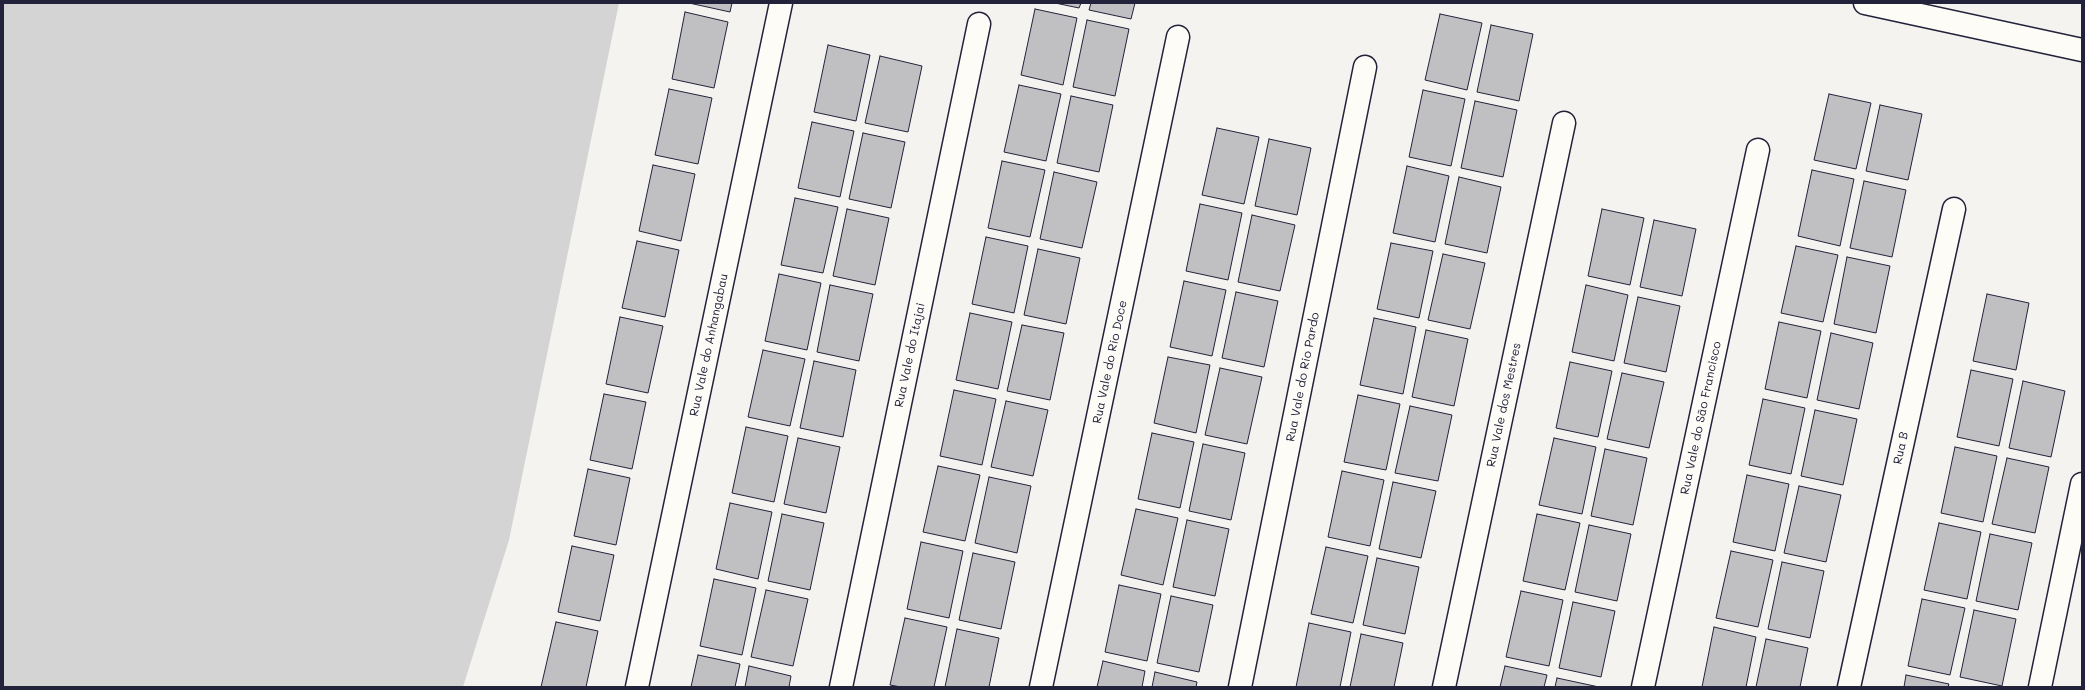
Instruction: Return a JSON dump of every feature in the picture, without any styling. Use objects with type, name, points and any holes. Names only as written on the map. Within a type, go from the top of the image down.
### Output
[{"type":"street","name":"Rua Vale do Anhangabau","points":[[637,687],[781,3]]},
{"type":"street","points":[[1865,3],[2082,50]]},
{"type":"street","name":"Rua Vale do Itajai","points":[[841,687],[979,24]]},
{"type":"street","name":"Rua Vale do Rio Doce","points":[[1041,687],[1178,37]]},
{"type":"street","name":"Rua Vale do Rio Pardo","points":[[1240,687],[1365,67]]},
{"type":"street","name":"Rua Vale dos Mestres","points":[[1444,687],[1564,123]]},
{"type":"street","name":"Rua Vale do São Francisco","points":[[1643,687],[1758,150]]},
{"type":"street","name":"Rua B","points":[[1849,687],[1954,208]]},
{"type":"street","points":[[2040,687],[2082,484]]},
{"type":"shaded area","points":[[3,3],[619,3],[509,540],[463,687],[3,687]]},
{"type":"building","points":[[689,3],[732,3],[730,12]]},
{"type":"building","points":[[1055,3],[1081,3],[1079,8]]},
{"type":"building","points":[[1091,3],[1135,3],[1131,19],[1089,10]]},
{"type":"building","points":[[1035,9],[1077,18],[1063,85],[1021,75]]},
{"type":"building","points":[[685,12],[728,22],[714,88],[672,79]]},
{"type":"building","points":[[1440,14],[1482,23],[1467,90],[1425,80]]},
{"type":"building","points":[[1087,20],[1129,29],[1115,96],[1073,87]]},
{"type":"building","points":[[1491,25],[1533,34],[1519,101],[1477,92]]},
{"type":"building","points":[[828,45],[870,55],[856,121],[814,112]]},
{"type":"building","points":[[880,56],[922,66],[908,132],[865,123]]},
{"type":"building","points":[[1019,85],[1061,94],[1046,161],[1004,152]]},
{"type":"building","points":[[669,89],[712,98],[698,164],[655,155]]},
{"type":"building","points":[[1423,90],[1465,99],[1451,166],[1409,157]]},
{"type":"building","points":[[1829,94],[1871,103],[1856,169],[1814,160]]},
{"type":"building","points":[[1071,96],[1113,105],[1099,172],[1057,163]]},
{"type":"building","points":[[1475,101],[1517,110],[1503,177],[1461,168]]},
{"type":"building","points":[[1880,105],[1922,114],[1908,180],[1866,171]]},
{"type":"building","points":[[812,122],[854,131],[840,197],[798,188]]},
{"type":"building","points":[[1217,128],[1259,137],[1244,204],[1202,195]]},
{"type":"building","points":[[863,133],[905,142],[891,208],[849,199]]},
{"type":"building","points":[[1269,139],[1311,148],[1297,215],[1255,206]]},
{"type":"building","points":[[1002,161],[1045,170],[1030,237],[988,228]]},
{"type":"building","points":[[653,165],[695,174],[681,241],[639,231]]},
{"type":"building","points":[[1407,166],[1449,176],[1435,242],[1393,233]]},
{"type":"building","points":[[1812,170],[1854,179],[1840,246],[1798,236]]},
{"type":"building","points":[[1054,172],[1097,182],[1082,248],[1040,239]]},
{"type":"building","points":[[1459,177],[1501,187],[1487,253],[1445,244]]},
{"type":"building","points":[[1864,181],[1906,190],[1892,257],[1850,248]]},
{"type":"building","points":[[795,198],[838,207],[823,273],[781,265]]},
{"type":"building","points":[[1200,204],[1242,213],[1228,280],[1186,271]]},
{"type":"building","points":[[847,209],[889,218],[875,285],[833,276]]},
{"type":"building","points":[[1602,209],[1644,218],[1630,285],[1588,276]]},
{"type":"building","points":[[1252,215],[1295,225],[1280,291],[1238,282]]},
{"type":"building","points":[[1654,220],[1696,229],[1682,296],[1640,287]]},
{"type":"building","points":[[986,237],[1028,246],[1014,313],[972,304]]},
{"type":"building","points":[[637,241],[679,250],[665,317],[622,308]]},
{"type":"building","points":[[1391,243],[1433,251],[1419,318],[1377,309]]},
{"type":"building","points":[[1796,246],[1838,255],[1823,322],[1781,313]]},
{"type":"building","points":[[1038,249],[1080,258],[1066,324],[1024,315]]},
{"type":"building","points":[[1443,254],[1485,263],[1470,329],[1428,320]]},
{"type":"building","points":[[1847,257],[1890,266],[1876,333],[1834,324]]},
{"type":"building","points":[[779,274],[821,283],[807,350],[765,341]]},
{"type":"building","points":[[1184,281],[1226,290],[1212,356],[1170,347]]},
{"type":"building","points":[[830,285],[873,294],[859,361],[817,352]]},
{"type":"building","points":[[1586,285],[1628,295],[1614,361],[1572,352]]},
{"type":"building","points":[[1236,292],[1278,301],[1264,367],[1222,358]]},
{"type":"building","points":[[1987,294],[2029,303],[2016,370],[1973,361]]},
{"type":"building","points":[[1638,297],[1680,306],[1666,372],[1624,363]]},
{"type":"building","points":[[970,313],[1012,322],[998,389],[956,380]]},
{"type":"building","points":[[620,317],[663,326],[648,393],[606,384]]},
{"type":"building","points":[[1374,318],[1416,327],[1403,394],[1360,385]]},
{"type":"building","points":[[1779,322],[1821,331],[1807,398],[1765,389]]},
{"type":"building","points":[[1022,325],[1064,333],[1050,400],[1007,391]]},
{"type":"building","points":[[1426,330],[1468,339],[1454,406],[1412,397]]},
{"type":"building","points":[[1831,333],[1873,343],[1859,409],[1817,400]]},
{"type":"building","points":[[763,350],[805,359],[790,426],[748,417]]},
{"type":"building","points":[[1168,357],[1210,365],[1196,433],[1154,423]]},
{"type":"building","points":[[814,361],[856,370],[843,437],[800,428]]},
{"type":"building","points":[[1570,362],[1612,371],[1598,437],[1556,428]]},
{"type":"building","points":[[1220,368],[1262,377],[1247,444],[1205,435]]},
{"type":"building","points":[[1971,370],[2013,379],[1999,446],[1957,437]]},
{"type":"building","points":[[1622,373],[1664,382],[1649,448],[1607,439]]},
{"type":"building","points":[[2023,381],[2065,391],[2051,457],[2009,448]]},
{"type":"building","points":[[954,390],[996,399],[982,465],[940,456]]},
{"type":"building","points":[[604,394],[646,402],[632,469],[590,460]]},
{"type":"building","points":[[1358,395],[1400,404],[1386,470],[1344,462]]},
{"type":"building","points":[[1763,399],[1805,408],[1791,474],[1749,465]]},
{"type":"building","points":[[1006,401],[1048,410],[1033,476],[991,467]]},
{"type":"building","points":[[1410,406],[1452,415],[1438,481],[1395,473]]},
{"type":"building","points":[[1815,410],[1857,419],[1843,485],[1801,476]]},
{"type":"building","points":[[746,427],[788,436],[774,502],[732,493]]},
{"type":"building","points":[[1152,433],[1194,442],[1180,508],[1138,499]]},
{"type":"building","points":[[798,438],[840,447],[826,513],[784,504]]},
{"type":"building","points":[[1554,438],[1596,447],[1582,514],[1539,505]]},
{"type":"building","points":[[1203,444],[1245,453],[1231,520],[1189,511]]},
{"type":"building","points":[[1955,447],[1997,456],[1983,522],[1941,513]]},
{"type":"building","points":[[1605,449],[1647,458],[1633,525],[1591,516]]},
{"type":"building","points":[[2007,458],[2049,467],[2035,533],[1992,524]]},
{"type":"building","points":[[938,466],[980,475],[965,541],[923,532]]},
{"type":"building","points":[[588,469],[630,478],[616,545],[574,536]]},
{"type":"building","points":[[1342,471],[1384,480],[1370,546],[1328,537]]},
{"type":"building","points":[[1747,475],[1789,484],[1775,551],[1733,542]]},
{"type":"building","points":[[989,477],[1031,486],[1017,553],[975,543]]},
{"type":"building","points":[[1393,482],[1436,491],[1421,558],[1379,549]]},
{"type":"building","points":[[1799,486],[1841,495],[1826,562],[1784,553]]},
{"type":"building","points":[[730,503],[772,512],[758,579],[716,569]]},
{"type":"building","points":[[1136,509],[1178,518],[1163,585],[1121,575]]},
{"type":"building","points":[[782,514],[824,523],[810,590],[768,581]]},
{"type":"building","points":[[1537,514],[1580,523],[1565,590],[1523,581]]},
{"type":"building","points":[[1187,520],[1229,529],[1215,596],[1173,587]]},
{"type":"building","points":[[1939,523],[1981,532],[1967,599],[1924,590]]},
{"type":"building","points":[[1589,525],[1631,534],[1617,601],[1575,592]]},
{"type":"building","points":[[1990,534],[2032,543],[2018,610],[1976,601]]},
{"type":"building","points":[[921,542],[963,551],[949,618],[907,609]]},
{"type":"building","points":[[572,546],[614,555],[600,621],[558,612]]},
{"type":"building","points":[[1326,547],[1368,556],[1353,623],[1311,614]]},
{"type":"building","points":[[1731,551],[1773,560],[1758,627],[1716,618]]},
{"type":"building","points":[[973,553],[1015,562],[1001,629],[959,620]]},
{"type":"building","points":[[1377,558],[1419,567],[1405,634],[1363,625]]},
{"type":"building","points":[[1782,562],[1824,571],[1810,638],[1768,629]]},
{"type":"building","points":[[714,579],[756,588],[742,655],[700,646]]},
{"type":"building","points":[[1119,585],[1161,594],[1147,661],[1105,652]]},
{"type":"building","points":[[766,590],[808,599],[793,666],[751,657]]},
{"type":"building","points":[[1521,591],[1563,600],[1549,666],[1506,657]]},
{"type":"building","points":[[1171,596],[1213,605],[1199,672],[1157,663]]},
{"type":"building","points":[[1922,599],[1965,608],[1950,675],[1908,666]]},
{"type":"building","points":[[1573,602],[1615,611],[1601,677],[1559,668]]},
{"type":"building","points":[[1974,610],[2016,619],[2002,686],[1960,677]]},
{"type":"building","points":[[905,618],[947,627],[934,687],[901,687],[890,685]]},
{"type":"building","points":[[556,622],[598,631],[586,687],[541,687]]},
{"type":"building","points":[[1309,623],[1351,632],[1340,687],[1296,687]]},
{"type":"building","points":[[1714,627],[1756,637],[1746,687],[1702,687]]},
{"type":"building","points":[[957,629],[999,638],[989,687],[945,687]]},
{"type":"building","points":[[1361,634],[1403,643],[1394,687],[1350,687]]},
{"type":"building","points":[[1766,639],[1808,648],[1800,687],[1756,687]]},
{"type":"building","points":[[698,655],[740,664],[735,687],[691,687]]},
{"type":"building","points":[[1103,661],[1145,671],[1142,687],[1097,687]]},
{"type":"building","points":[[749,666],[791,676],[789,687],[745,687]]},
{"type":"building","points":[[1505,666],[1547,675],[1544,687],[1500,687]]},
{"type":"building","points":[[1155,672],[1197,682],[1196,687],[1152,687]]},
{"type":"building","points":[[1906,675],[1949,684],[1948,687],[1904,687]]},
{"type":"building","points":[[1557,678],[1599,687],[1555,687]]}]
